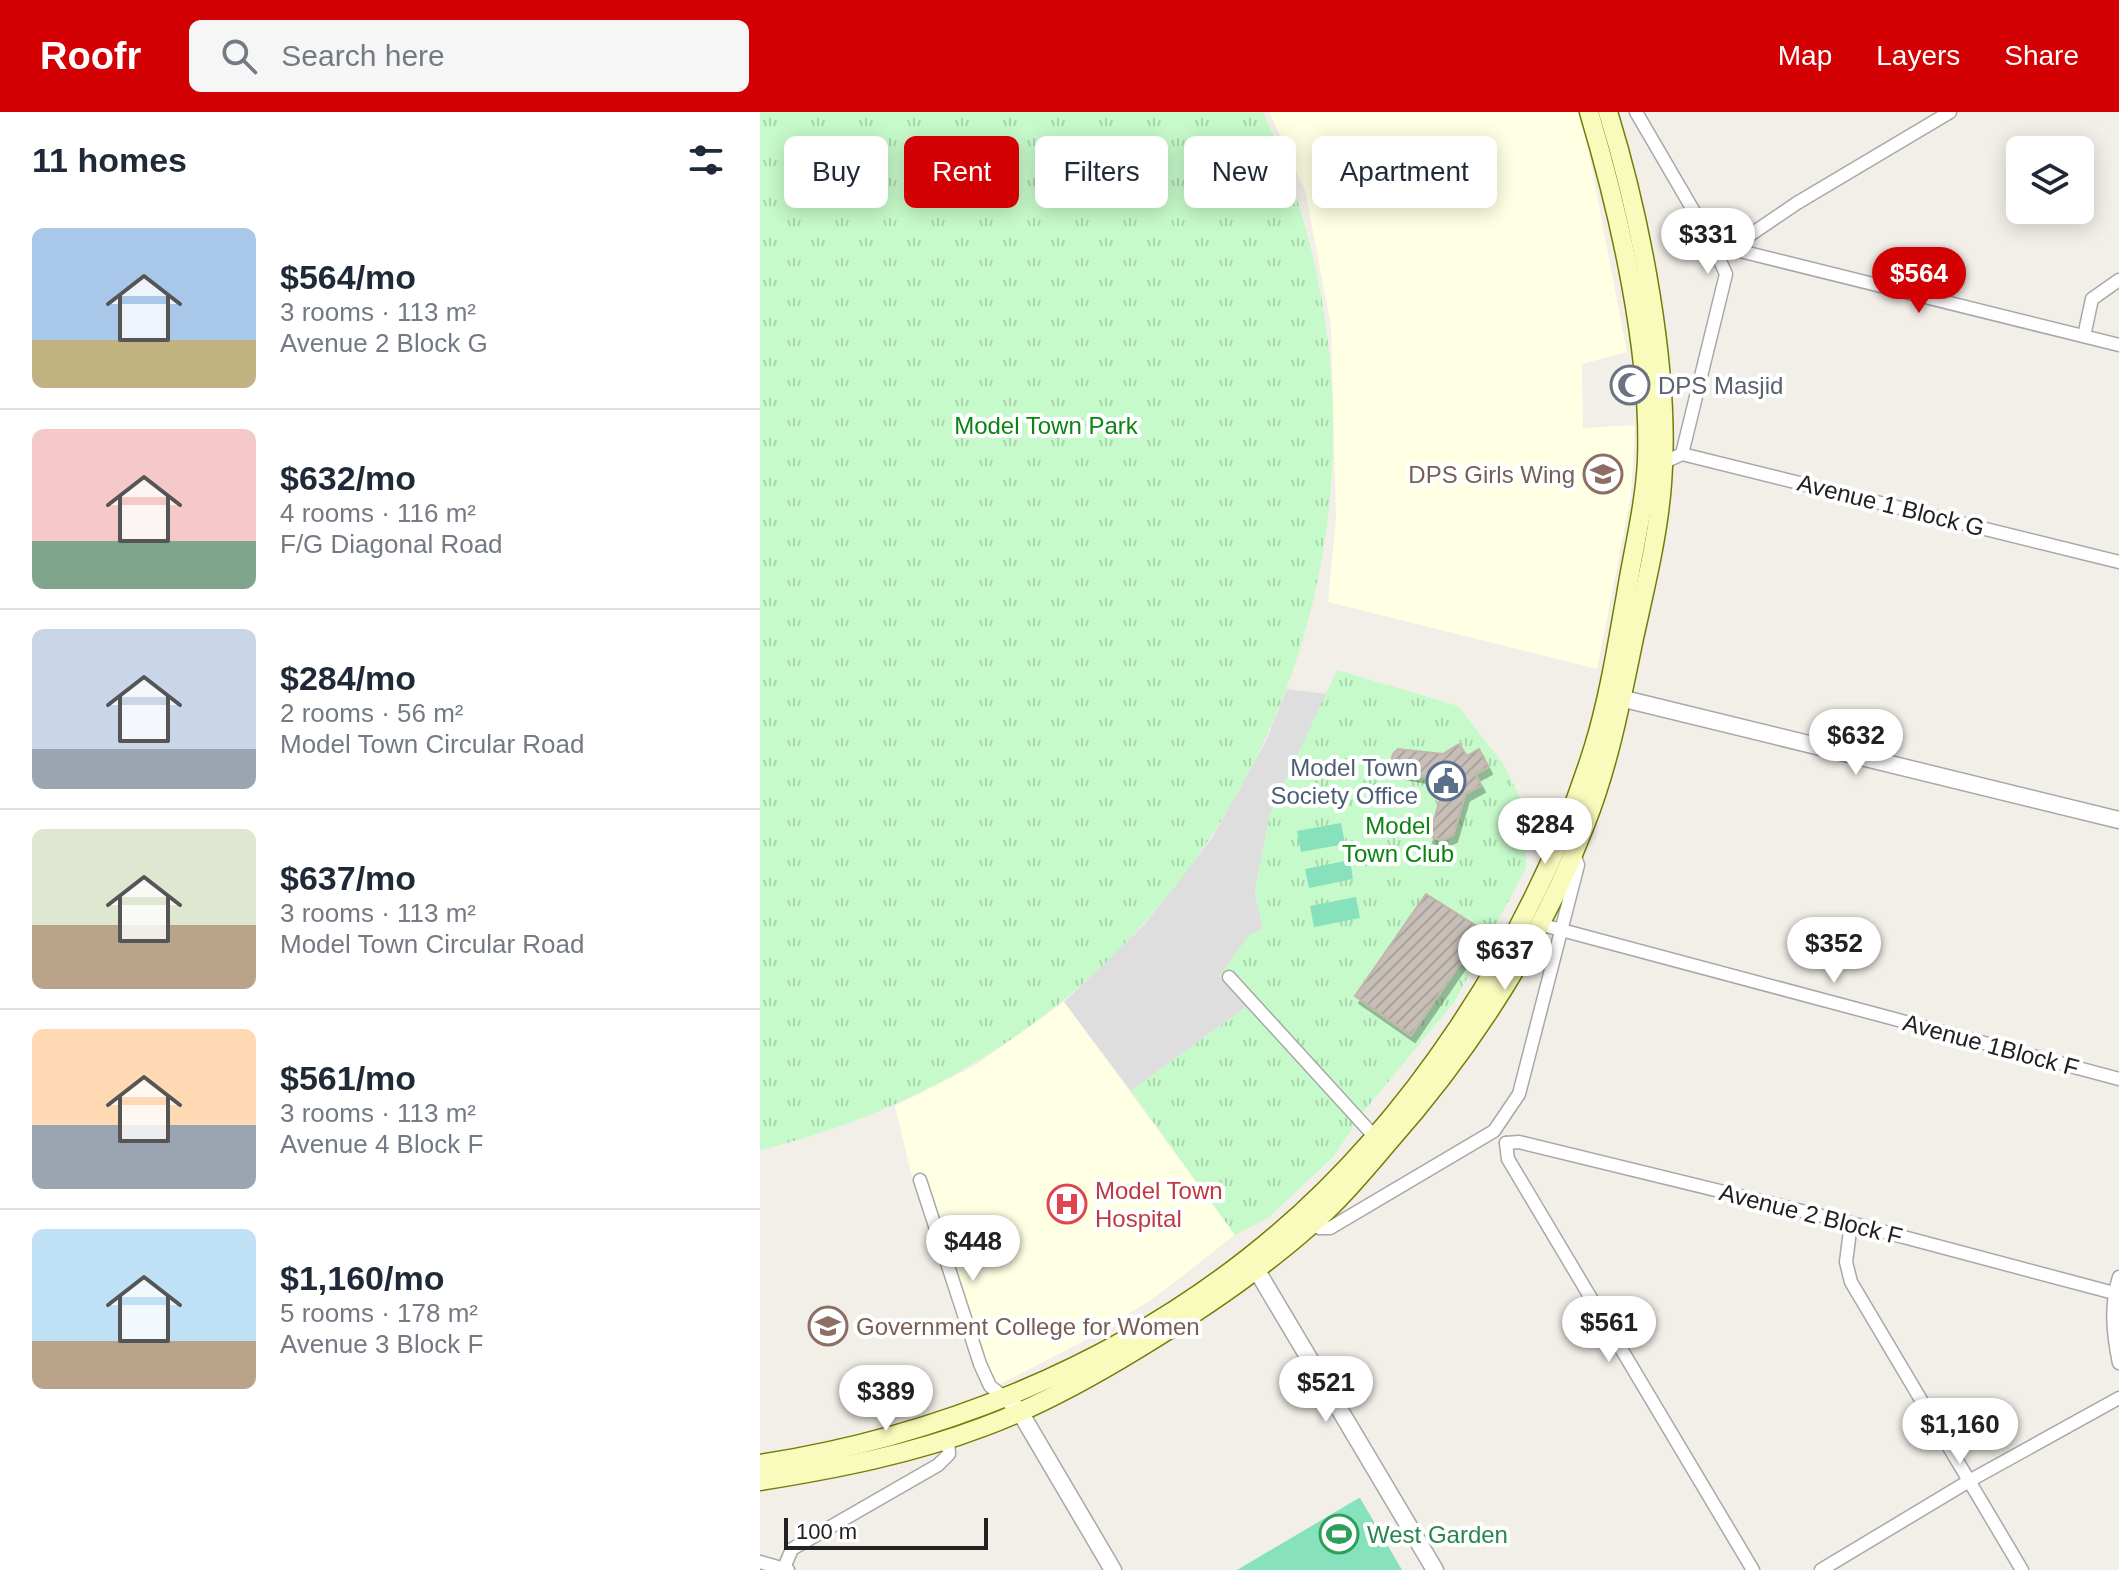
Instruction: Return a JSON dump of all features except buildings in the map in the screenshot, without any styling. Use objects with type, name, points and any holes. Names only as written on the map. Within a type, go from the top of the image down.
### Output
[{"type":"main road","points":[[1589,112],[1628,280],[1655,459]]},
{"type":"main road","points":[[1254,1263],[1374,1136],[1453,1033],[1515,935],[1600,783],[1614,696],[1658,520],[1650,298],[1631,199],[1608,112]]},
{"type":"main road","points":[[760,1481],[948,1440],[1013,1405],[1156,1338],[1254,1263],[1315,1222],[1393,1138],[1460,1055],[1503,992],[1539,924],[1565,849]]},
{"type":"main road","points":[[760,1464],[891,1436],[1013,1405]]},
{"type":"street","points":[[1636,112],[1721,258],[1726,280],[1682,454]]},
{"type":"street","points":[[1721,258],[1797,203],[1950,112]]},
{"type":"street","points":[[1736,250],[2119,345]]},
{"type":"street","points":[[2084,336],[2092,299],[2119,280]]},
{"type":"street","name":"Avenue 1 Block G","points":[[1655,459],[1682,454],[2119,562]]},
{"type":"street","points":[[1614,696],[2119,820]]},
{"type":"street","points":[[1315,1222],[1319,1228],[1330,1228],[1494,1131],[1519,1094],[1578,865],[1565,849]]},
{"type":"street","name":"Avenue 1Block F","points":[[1539,924],[1562,933],[2119,1079]]},
{"type":"street","points":[[1229,977],[1374,1136]]},
{"type":"street","points":[[1494,1131],[1506,1143],[1508,1159],[1753,1570]]},
{"type":"street","name":"Avenue 2 Block F","points":[[1506,1143],[1519,1142],[1851,1223],[2114,1293]]},
{"type":"street","points":[[920,1180],[990,1386],[1013,1405],[1113,1570]]},
{"type":"street","points":[[1851,1223],[1846,1262],[1851,1282],[2022,1570]]},
{"type":"street","points":[[1254,1263],[1435,1570]]},
{"type":"street","points":[[2119,1277],[2114,1293],[2113,1336],[2119,1363]]},
{"type":"street","points":[[1821,1570],[1969,1481],[2119,1398]]},
{"type":"street","points":[[760,1562],[785,1569],[792,1549],[938,1465],[949,1454],[948,1440]]},
{"type":"shaded area","points":[[1269,112],[1578,112],[1584,128],[1627,352],[1582,364],[1583,428],[1635,425],[1631,496],[1597,669],[1328,602],[1336,517],[1331,326],[1305,190],[1296,170],[1296,136],[1280,136]]},
{"type":"shaded area","points":[[1287,689],[1327,694],[1270,814],[1255,891],[1263,929],[1254,1001],[1131,1091],[1064,1002],[1144,925],[1212,838],[1266,741]]},
{"type":"shaded area","name":"Model Town Hospital","points":[[1064,1002],[1235,1235],[1154,1298],[1082,1342],[985,1392],[966,1348],[911,1173],[895,1106],[974,1066]]},
{"type":"green space","name":"Model Town Park","points":[[760,112],[1263,112],[1271,136],[1184,136],[1184,208],[1295,208],[1317,276],[1333,441],[1313,601],[1259,751],[1175,887],[1062,1001],[923,1091],[760,1150]]},
{"type":"green space","name":"Model Town Club","points":[[1337,670],[1458,706],[1504,765],[1524,806],[1526,868],[1455,1001],[1364,1111],[1333,1157],[1268,1218],[1235,1235],[1131,1091],[1254,1001],[1219,977],[1249,935],[1263,929],[1255,891],[1270,814]]},
{"type":"green space","points":[[1341,823],[1345,844],[1301,852],[1297,831]]},
{"type":"green space","points":[[1350,860],[1353,879],[1309,888],[1305,869]]},
{"type":"green space","points":[[1356,897],[1360,918],[1314,927],[1310,906]]},
{"type":"green space","name":"West Garden","points":[[1359,1498],[1402,1570],[1237,1570]]},
{"type":"place","name":"DPS Masjid","points":[[1630,385]]},
{"type":"place","name":"DPS Girls Wing","points":[[1603,474]]},
{"type":"place","name":"Model Town Society Office","points":[[1446,781]]},
{"type":"place","name":"Model Town Hospital","points":[[1067,1204]]},
{"type":"place","name":"Government College for Women","points":[[828,1326]]},
{"type":"place","name":"West Garden","points":[[1339,1534]]}]
